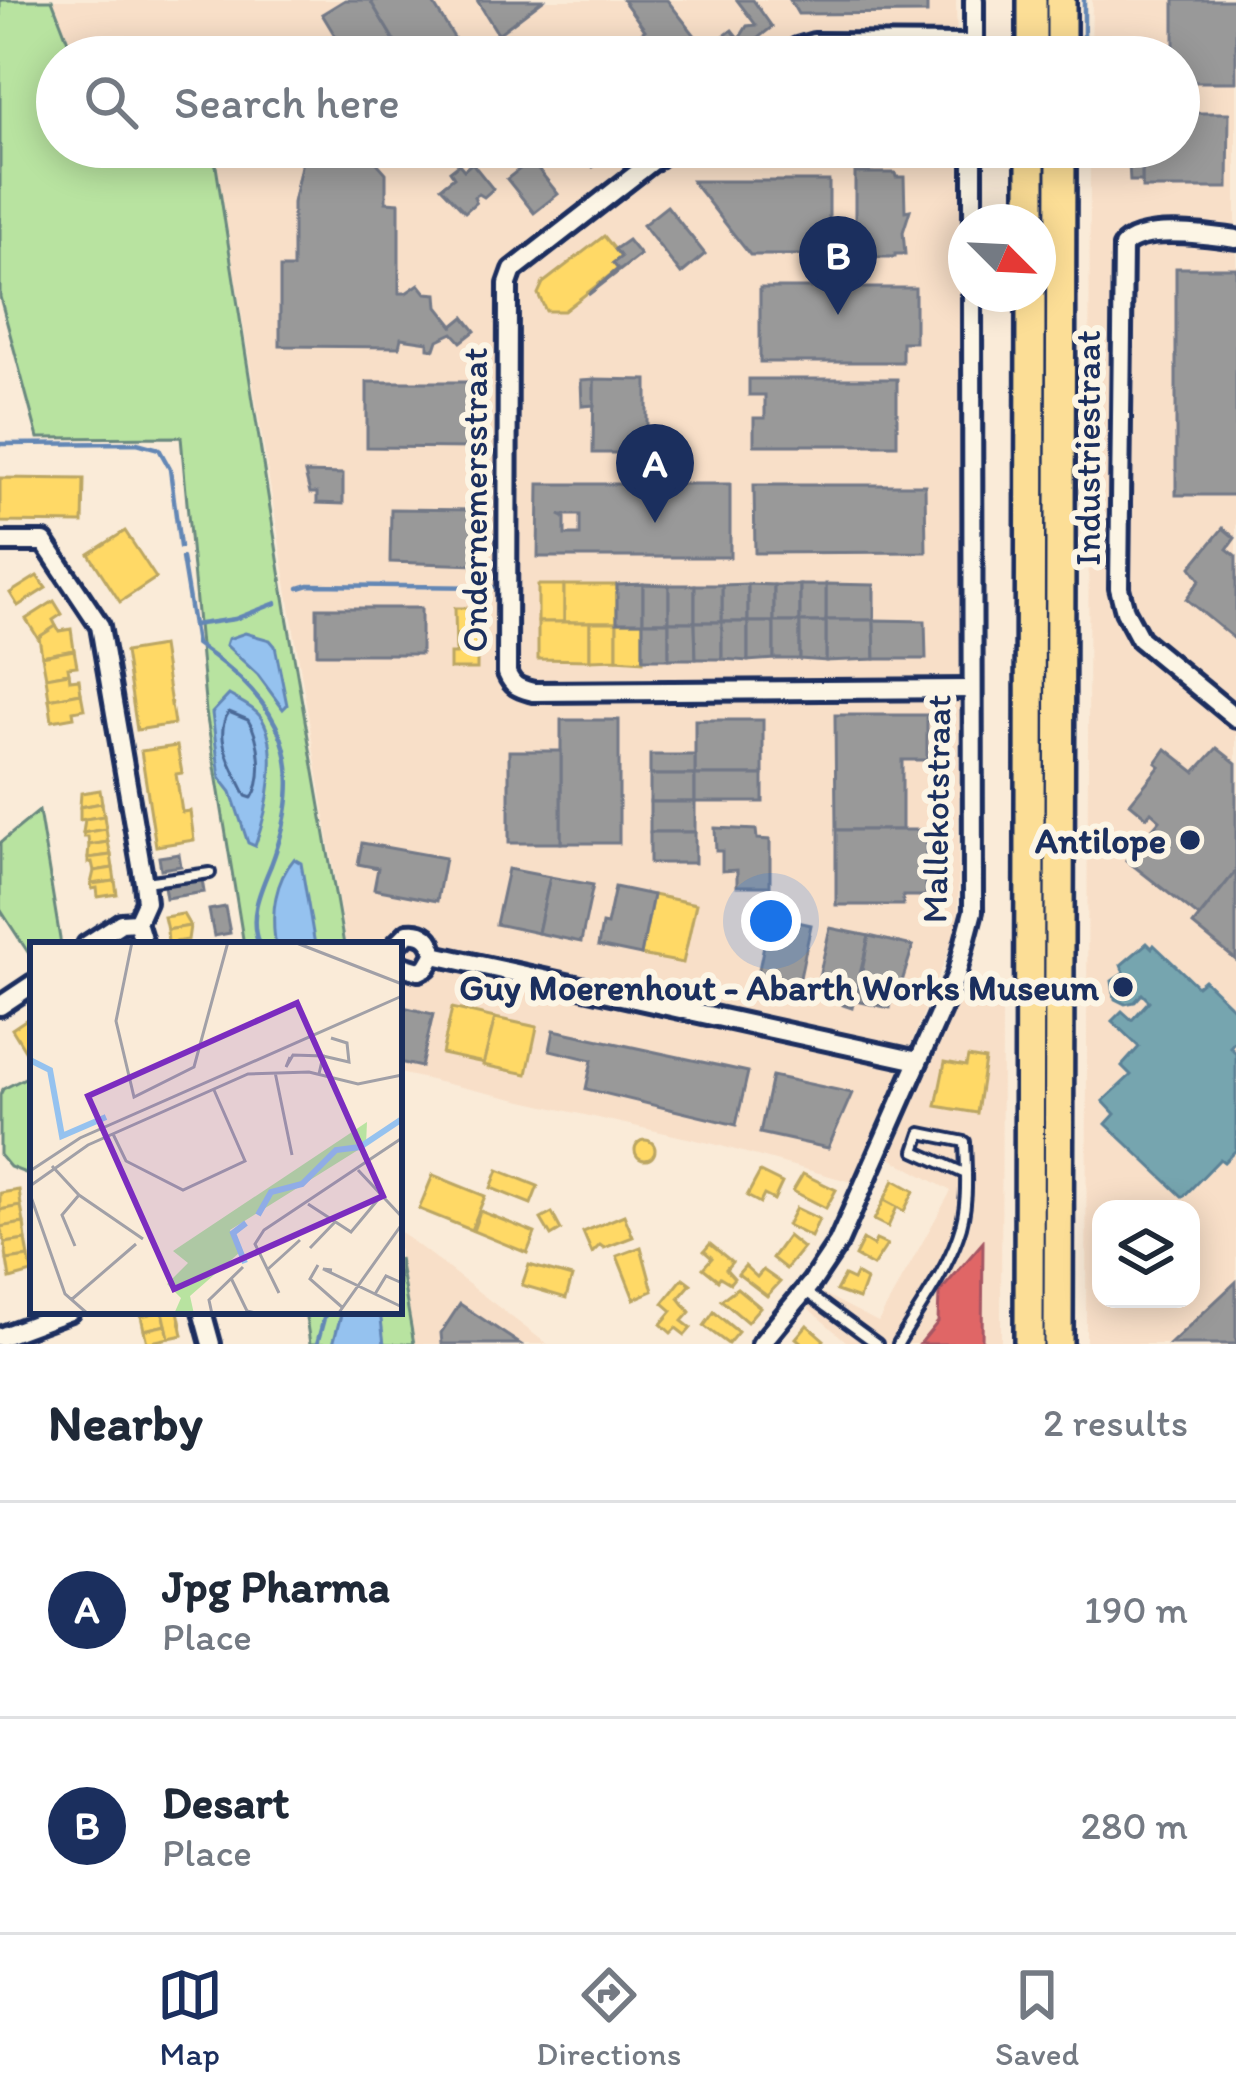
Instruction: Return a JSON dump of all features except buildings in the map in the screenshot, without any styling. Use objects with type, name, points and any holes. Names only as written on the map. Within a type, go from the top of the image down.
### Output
[{"type":"highway","points":[[1032,0],[1032,36]]},
{"type":"highway","points":[[1061,0],[1061,36]]},
{"type":"highway","points":[[1031,168],[1031,204]]},
{"type":"highway","points":[[1058,1344],[1061,168]]},
{"type":"highway","points":[[1028,1344],[1031,312]]},
{"type":"street","points":[[974,0],[974,36]]},
{"type":"street","name":"Ondernemersstraat","points":[[643,168],[513,270],[508,284],[507,673],[511,682],[533,692],[972,688]]},
{"type":"street","points":[[973,168],[973,204]]},
{"type":"street","name":"Industriestraat","points":[[1236,239],[1155,234],[1134,236],[1123,247],[1118,522],[1120,588],[1125,611],[1140,638],[1236,718]]},
{"type":"street","name":"Mallekotstraat","points":[[760,1344],[805,1292],[838,1243],[956,976],[973,911],[972,312]]},
{"type":"street","points":[[0,542],[44,542],[100,626],[144,883],[146,902],[137,922],[143,942]]},
{"type":"street","points":[[92,942],[121,923],[137,922]]},
{"type":"street","points":[[399,942],[408,933],[422,934],[434,955],[419,971],[402,965]]},
{"type":"street","points":[[434,955],[917,1061]]},
{"type":"street","points":[[0,1006],[30,986]]},
{"type":"street","points":[[1,1332],[60,1314]]},
{"type":"street","points":[[203,1314],[211,1344]]},
{"type":"lane","points":[[144,883],[210,873]]},
{"type":"lane","points":[[898,1344],[958,1236],[966,1174],[965,1142],[920,1133],[915,1151],[966,1174]]},
{"type":"lane","points":[[805,1292],[877,1344]]},
{"type":"shaded area","points":[[52,0],[956,0],[957,36],[66,36]]},
{"type":"shaded area","points":[[1092,0],[1236,0],[1236,1344],[1086,1344],[1090,168],[1200,168],[1200,36],[1091,36]]},
{"type":"shaded area","points":[[217,168],[959,168],[960,204],[948,204],[948,312],[962,314],[958,928],[855,1183],[714,1144],[402,1074],[402,942],[346,942]]},
{"type":"shaded area","points":[[969,975],[1002,993],[1001,1344],[849,1344],[808,1308],[822,1293],[878,1322],[951,1191],[890,1158]]},
{"type":"shaded area","points":[[402,1233],[547,1344],[414,1344],[402,1275]]},
{"type":"green space","points":[[0,0],[52,0],[66,36],[36,36],[36,168],[216,168],[343,942],[244,942],[206,712],[181,437],[38,438],[0,297]]},
{"type":"green space","points":[[39,811],[61,942],[30,942],[30,955],[0,909],[0,843]]},
{"type":"green space","points":[[30,1076],[30,1175],[10,1167],[0,1155],[3,1089]]},
{"type":"green space","points":[[402,1275],[414,1344],[310,1344],[305,1314],[402,1314]]},
{"type":"water","points":[[245,633],[275,646],[287,705],[283,709],[258,675],[226,645],[228,639]]},
{"type":"water","points":[[229,695],[260,716],[270,744],[268,798],[255,846],[248,843],[231,792],[220,778],[212,713]]},
{"type":"water","points":[[294,859],[301,863],[314,942],[275,941],[276,897]]},
{"type":"water","points":[[341,1314],[380,1314],[384,1344],[333,1344]]},
{"type":"waterway","points":[[1084,0],[1084,36]]},
{"type":"waterway","points":[[0,444],[137,443],[159,449],[170,469],[180,547]]},
{"type":"waterway","points":[[182,558],[193,625],[235,619],[276,603]]},
{"type":"waterway","points":[[299,588],[492,587]]},
{"type":"waterway","points":[[193,625],[196,644],[251,689],[269,713],[282,738],[288,766],[283,828],[255,914],[258,942]]},
{"type":"waterway","points":[[317,1344],[325,1314]]},
{"type":"place","name":"Desart","points":[[838,315]]},
{"type":"place","name":"Jpg Pharma","points":[[655,523]]},
{"type":"place","name":"Antilope","points":[[1190,840]]},
{"type":"place","name":"Guy Moerenhout - Abarth Works Museum","points":[[1123,987]]}]
